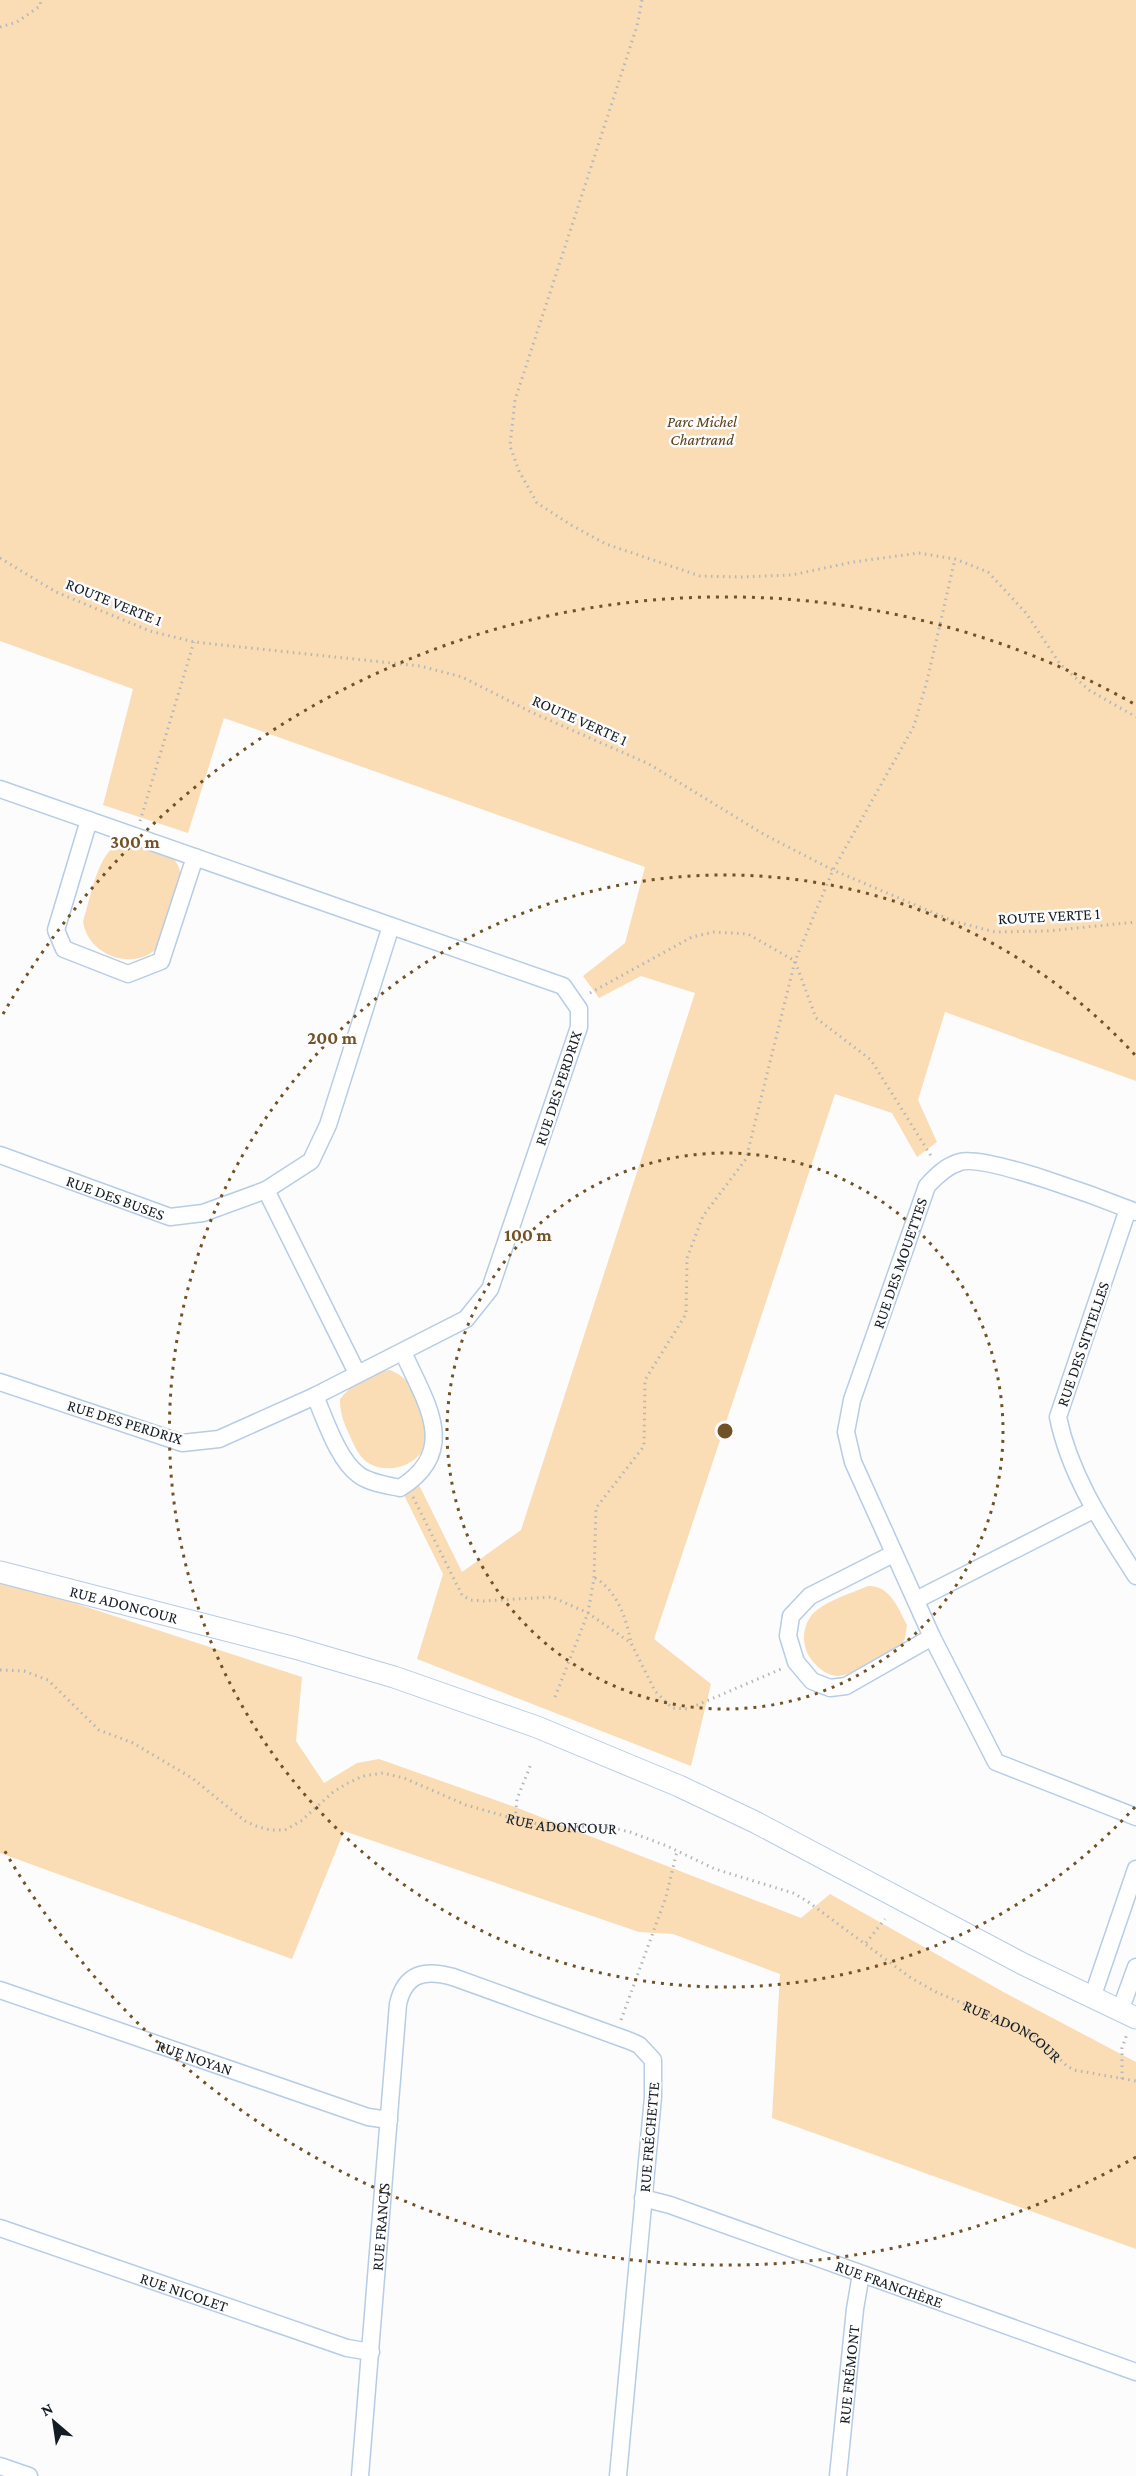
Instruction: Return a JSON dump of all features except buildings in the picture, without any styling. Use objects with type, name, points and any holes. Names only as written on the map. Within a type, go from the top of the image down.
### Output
[{"type":"street","points":[[0,789],[563,986],[575,1002]]},
{"type":"street","points":[[89,820],[56,930],[64,949],[128,974],[161,961],[195,857]]},
{"type":"street","name":"RUE DES BUSES","points":[[0,1155],[170,1217],[203,1213],[267,1190],[310,1161],[323,1134],[391,926]]},
{"type":"street","name":"RUE DES PERDRIX","points":[[0,1382],[182,1443],[219,1439],[315,1396],[466,1319],[490,1289],[579,1027],[579,1009],[575,1002]]},
{"type":"street","points":[[940,1171],[961,1161],[997,1164],[1132,1211]]},
{"type":"street","name":"RUE DES MOUETTES","points":[[940,1171],[927,1186],[852,1400],[846,1432],[853,1462],[932,1637],[996,1762],[1136,1817]]},
{"type":"street","points":[[267,1190],[357,1374]]},
{"type":"street","name":"RUE DES SITTELLES","points":[[1132,1211],[1058,1417],[1064,1446],[1094,1510],[1136,1576]]},
{"type":"street","points":[[315,1396],[343,1458],[358,1475],[377,1484],[400,1488],[426,1465],[434,1446],[432,1419],[403,1352]]},
{"type":"street","points":[[916,1600],[1094,1510]]},
{"type":"street","points":[[893,1554],[810,1596],[791,1616],[788,1635],[796,1662],[812,1681],[830,1688],[846,1686],[932,1637]]},
{"type":"street","name":"RUE ADONCOUR","points":[[0,1572],[296,1648],[394,1677],[516,1719],[616,1759],[755,1822],[1092,1998],[1128,2020]]},
{"type":"street","points":[[1092,1998],[1136,1869]]},
{"type":"street","points":[[1128,2020],[1136,1967]]},
{"type":"street","name":"RUE FRÉCHETTE","points":[[411,1980],[433,1972],[453,1977],[630,2041],[650,2055],[655,2067],[655,2075],[618,2476]]},
{"type":"street","name":"RUE FRANCIS","points":[[360,2476],[398,2004],[404,1989],[411,1980]]},
{"type":"street","name":"RUE NOYAN","points":[[0,1990],[369,2117],[389,2120]]},
{"type":"street","name":"RUE FRANCHÈRE","points":[[643,2198],[670,2205],[1136,2372]]},
{"type":"street","name":"RUE NICOLET","points":[[0,2228],[347,2348],[371,2352]]},
{"type":"street","name":"RUE FRÉMONT","points":[[838,2476],[855,2309],[861,2274]]},
{"type":"street","points":[[0,2466],[29,2476]]},
{"type":"path","points":[[0,27],[17,22],[40,6],[41,0]]},
{"type":"path","points":[[642,0],[637,27],[515,400],[510,446],[519,471],[537,502],[571,525],[606,544],[700,576],[792,575],[853,562],[919,553],[955,559],[988,572],[1026,613],[1060,664],[1089,690],[1136,717]]},
{"type":"path","name":"ROUTE VERTE 1","points":[[0,558],[57,592],[150,631],[194,642],[420,666],[462,677],[531,712],[649,764],[765,835],[833,870],[953,921],[995,932],[1047,931],[1136,922]]},
{"type":"path","points":[[555,1697],[588,1613],[594,1578],[596,1508],[644,1446],[645,1380],[686,1314],[687,1257],[703,1216],[746,1159],[795,961],[833,870],[914,726],[927,681],[955,559]]},
{"type":"path","points":[[136,837],[194,642]]},
{"type":"path","points":[[575,1002],[692,937],[714,932],[747,934],[795,961],[816,1018],[871,1060],[940,1171]]},
{"type":"path","points":[[406,1484],[462,1595],[471,1600],[484,1601],[552,1597],[588,1613],[631,1643]]},
{"type":"path","points":[[594,1578],[601,1582],[614,1597],[628,1627],[631,1643],[655,1691],[672,1708],[688,1709],[796,1662]]},
{"type":"path","name":"RUE ADONCOUR","points":[[0,1670],[24,1671],[48,1680],[99,1730],[133,1743],[172,1765],[192,1778],[245,1821],[263,1828],[285,1830],[293,1827],[332,1793],[346,1784],[363,1776],[383,1773],[404,1778],[466,1804],[515,1819],[543,1825],[613,1828],[648,1838],[715,1869],[793,1893],[866,1943],[911,1978],[936,1992],[1021,2028],[1036,2037],[1067,2066],[1085,2073],[1136,2081]]},
{"type":"path","points":[[515,1819],[517,1799],[531,1764]]},
{"type":"path","points":[[620,2025],[666,1897],[677,1851]]},
{"type":"path","points":[[866,1943],[885,1919]]},
{"type":"path","points":[[1122,2079],[1122,2048],[1128,2020]]},
{"type":"green space","name":"Parc Michel Chartrand","points":[[0,0],[1136,0],[1136,1081],[945,1012],[918,1100],[937,1142],[917,1157],[892,1113],[835,1094],[654,1639],[711,1684],[691,1766],[417,1659],[443,1574],[403,1493],[419,1485],[462,1572],[521,1530],[695,993],[641,976],[599,998],[583,976],[625,943],[645,867],[224,718],[188,833],[103,805],[133,689],[0,641]]},
{"type":"green space","points":[[122,841],[141,843],[168,854],[179,868],[181,878],[155,950],[134,959],[111,956],[101,950],[86,933],[83,921],[101,865],[113,847]]},
{"type":"green space","points":[[390,1370],[405,1379],[411,1387],[427,1416],[430,1432],[422,1452],[414,1460],[393,1468],[381,1468],[370,1464],[357,1451],[344,1421],[340,1399],[362,1379]]},
{"type":"green space","points":[[0,1579],[302,1677],[296,1741],[324,1783],[357,1763],[379,1759],[515,1807],[801,1918],[830,1894],[1007,1994],[1136,2062],[1136,2249],[772,2118],[780,1974],[673,1934],[639,1932],[344,1831],[292,1959],[0,1853]]},
{"type":"green space","points":[[868,1586],[882,1589],[897,1605],[907,1625],[904,1641],[883,1658],[862,1668],[844,1675],[830,1674],[816,1665],[807,1653],[804,1633],[808,1620],[817,1610],[829,1603]]}]
